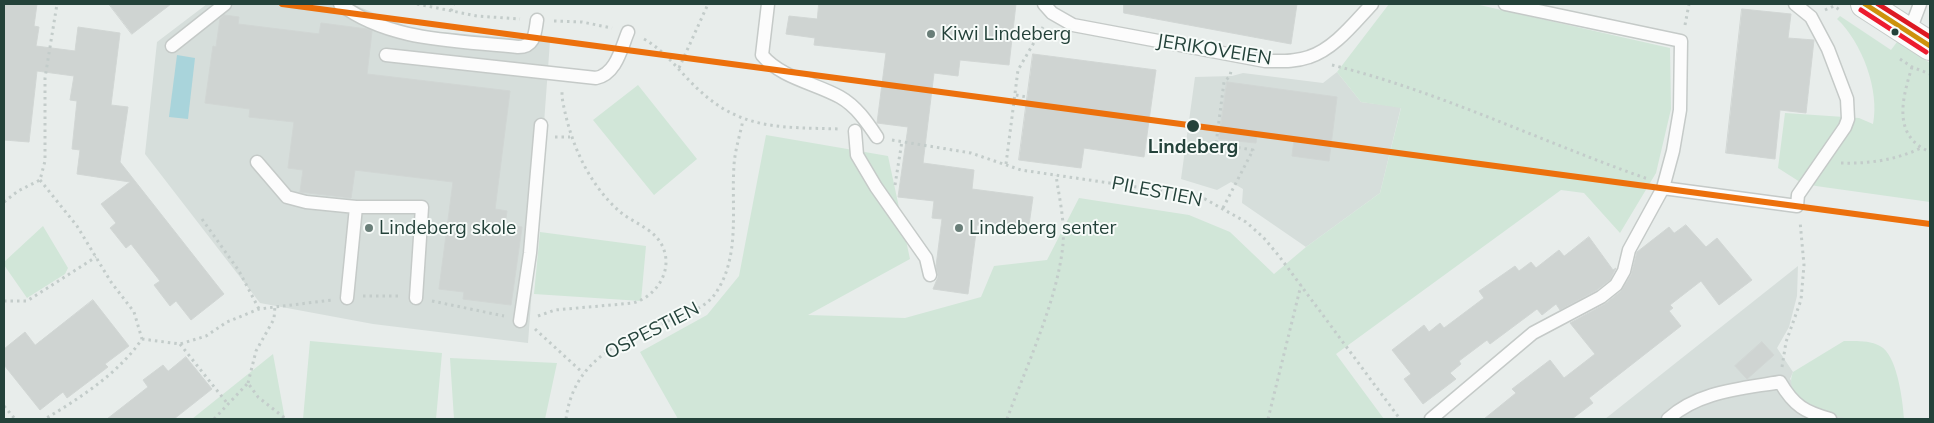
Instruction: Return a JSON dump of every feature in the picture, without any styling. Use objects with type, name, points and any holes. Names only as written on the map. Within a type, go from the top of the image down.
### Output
[{"type":"street","points":[[1865,4],[1920,39]]},
{"type":"lane","points":[[172,46],[224,4]]},
{"type":"lane","points":[[340,4],[366,21],[408,35],[518,47],[526,46],[533,40],[537,20]]},
{"type":"lane","points":[[768,4],[762,37],[762,55],[771,66],[841,98],[864,118],[877,137]]},
{"type":"lane","name":"JERIKOVEIEN","points":[[1048,8],[1073,25],[1232,56],[1265,61],[1293,61],[1310,57],[1336,41],[1372,4]]},
{"type":"lane","points":[[1432,419],[1533,333],[1551,322],[1585,307],[1616,285],[1624,271],[1629,250],[1663,188],[1680,110],[1681,41],[1505,4]]},
{"type":"lane","points":[[1663,188],[1797,206],[1798,195],[1845,128],[1848,119],[1847,99],[1828,49],[1811,16],[1795,4]]},
{"type":"lane","points":[[1920,4],[1920,39]]},
{"type":"lane","points":[[386,56],[564,76],[602,77],[614,65],[628,32]]},
{"type":"lane","points":[[520,321],[530,253],[541,125]]},
{"type":"lane","points":[[855,131],[857,155],[876,187],[926,258],[930,275]]},
{"type":"lane","points":[[257,162],[287,197],[306,202],[356,207],[422,207],[416,298]]},
{"type":"lane","points":[[347,298],[356,207]]},
{"type":"lane","points":[[1668,419],[1698,399],[1717,393],[1780,382],[1789,397],[1807,412],[1830,419]]},
{"type":"path","points":[[57,4],[45,78],[45,154],[40,180],[77,226],[134,312],[142,339]]},
{"type":"path","points":[[417,4],[495,18],[582,22],[628,32],[649,42],[679,68],[698,90],[718,107],[743,120],[793,128],[855,131]]},
{"type":"path","points":[[451,11],[454,4]]},
{"type":"path","points":[[679,68],[708,4]]},
{"type":"path","points":[[1006,164],[1018,70],[1048,8]]},
{"type":"path","points":[[1223,208],[1253,150],[1216,144],[1224,82],[1230,76],[1232,56]]},
{"type":"path","points":[[1310,57],[1446,101],[1597,161],[1655,181],[1663,188]]},
{"type":"path","points":[[1912,68],[1902,104],[1903,116],[1911,140],[1930,152]]},
{"type":"path","points":[[520,321],[555,310],[633,303],[644,300],[656,290],[665,266],[664,250],[657,239],[649,230],[620,212],[605,198],[584,165],[570,137],[562,97],[564,76]]},
{"type":"path","points":[[1016,95],[1027,97]]},
{"type":"path","name":"OSPESTIEN","points":[[566,419],[568,402],[574,385],[583,373],[612,348],[648,330],[697,310],[714,296],[725,278],[731,259],[734,163],[743,120]]},
{"type":"path","points":[[558,138],[570,137]]},
{"type":"path","name":"PILESTIEN","points":[[877,137],[971,153],[1022,170],[1191,195],[1223,208],[1246,222],[1263,237],[1301,284],[1400,419]]},
{"type":"path","points":[[894,193],[902,141]]},
{"type":"path","points":[[1821,162],[1857,163],[1908,154],[1921,148]]},
{"type":"path","points":[[1007,419],[1048,308],[1059,267],[1063,243],[1056,175]]},
{"type":"path","points":[[4,202],[18,191],[40,180]]},
{"type":"path","points":[[1780,382],[1786,342],[1800,300],[1804,265],[1797,206]]},
{"type":"path","points":[[202,219],[239,271],[259,309]]},
{"type":"path","points":[[4,301],[27,300],[96,256]]},
{"type":"path","points":[[1268,419],[1301,284]]},
{"type":"path","points":[[142,339],[180,344],[206,336],[227,322],[259,309],[347,298],[392,295],[416,298],[520,321],[538,331],[583,373]]},
{"type":"path","points":[[214,419],[227,403],[248,383],[256,351],[274,318],[275,306]]},
{"type":"path","points":[[45,419],[92,388],[132,354],[142,339]]},
{"type":"path","points":[[180,344],[227,403]]},
{"type":"path","points":[[248,383],[258,397],[286,419]]},
{"type":"path","points":[[4,406],[15,419]]},
{"type":"shaded area","name":"Lindeberg skole","points":[[207,4],[352,4],[416,30],[550,41],[528,343],[373,324],[260,303],[145,154],[157,42]]},
{"type":"shaded area","points":[[1337,72],[1361,102],[1401,107],[1380,193],[1306,247],[1242,203],[1243,189],[1231,182],[1217,190],[1181,179],[1195,77],[1232,76],[1243,73],[1323,83]]},
{"type":"shaded area","points":[[1798,266],[1797,296],[1789,327],[1777,348],[1793,372],[1790,379],[1814,408],[1851,419],[1605,419]]},
{"type":"green space","points":[[1389,4],[1475,4],[1670,48],[1671,109],[1656,173],[1620,233],[1584,193],[1561,190],[1336,354],[1384,419],[678,419],[640,352],[707,315],[739,276],[766,135],[888,156],[910,259],[808,315],[905,318],[981,297],[994,266],[1047,260],[1079,198],[1189,215],[1230,232],[1274,274],[1306,247],[1380,193],[1401,108],[1361,102],[1337,72]]},
{"type":"green space","points":[[1840,16],[1891,50],[1897,42],[1930,63],[1930,202],[1816,186],[1800,182],[1778,168],[1785,113],[1859,118],[1873,124],[1874,97],[1867,68],[1854,40],[1837,19]]},
{"type":"green space","points":[[638,85],[697,159],[654,195],[593,120]]},
{"type":"green space","points":[[43,226],[68,268],[65,274],[27,298],[4,265],[4,262]]},
{"type":"green space","points":[[540,232],[646,246],[641,301],[534,294]]},
{"type":"green space","points":[[310,341],[442,353],[436,419],[303,419]]},
{"type":"green space","points":[[1844,341],[1871,343],[1880,346],[1886,351],[1891,358],[1898,379],[1904,419],[1844,418],[1810,406],[1794,391],[1791,382],[1793,372]]},
{"type":"green space","points":[[273,354],[285,419],[192,419]]},
{"type":"green space","points":[[450,358],[557,363],[545,419],[454,419]]},
{"type":"water","points":[[177,55],[195,58],[188,119],[169,117]]},
{"type":"building","points":[[4,4],[37,4],[34,26],[39,27],[36,46],[75,51],[78,27],[120,33],[111,105],[128,107],[120,162],[224,294],[191,320],[176,301],[170,306],[154,285],[160,281],[131,244],[126,248],[110,228],[116,223],[101,204],[130,182],[77,174],[80,150],[72,149],[77,101],[70,100],[74,76],[37,71],[29,142],[4,140]]},
{"type":"building","points":[[109,4],[171,4],[132,34]]},
{"type":"building","points":[[819,4],[1016,4],[1009,65],[960,60],[958,76],[934,73],[923,163],[974,170],[972,189],[1033,197],[1028,232],[977,225],[968,294],[933,289],[938,277],[936,266],[942,219],[932,218],[934,201],[898,197],[908,127],[877,123],[886,53],[814,45],[815,38],[786,34],[789,16],[817,19]]},
{"type":"building","points":[[1124,4],[1297,4],[1291,44],[1124,13]]},
{"type":"building","points":[[1742,9],[1791,14],[1788,38],[1814,40],[1806,113],[1780,110],[1775,159],[1726,153]]},
{"type":"building","points":[[224,15],[239,17],[238,24],[319,34],[321,23],[367,29],[372,31],[367,74],[510,91],[495,209],[507,211],[505,225],[522,227],[511,305],[463,299],[464,292],[439,289],[453,182],[355,170],[351,198],[300,192],[303,170],[288,168],[294,122],[249,117],[250,109],[205,103],[213,46],[216,47],[220,19]]},
{"type":"building","points":[[1033,54],[1156,70],[1144,157],[1084,148],[1081,168],[1019,160]]},
{"type":"building","points":[[1227,82],[1337,97],[1329,161],[1292,156],[1294,140],[1257,134],[1256,143],[1219,139]]},
{"type":"building","points":[[1686,225],[1706,247],[1717,238],[1752,280],[1719,305],[1701,281],[1670,305],[1673,308],[1669,311],[1681,326],[1589,398],[1593,403],[1572,419],[1484,419],[1516,393],[1512,389],[1550,360],[1564,378],[1595,354],[1570,323],[1605,304],[1621,291],[1631,275],[1637,252],[1669,227],[1674,233]]},
{"type":"building","points":[[1589,237],[1613,270],[1616,268],[1610,280],[1597,290],[1560,310],[1556,304],[1542,315],[1537,309],[1490,344],[1487,340],[1459,361],[1461,364],[1450,373],[1456,379],[1423,404],[1404,379],[1411,374],[1392,350],[1424,325],[1429,332],[1440,323],[1444,328],[1484,298],[1479,291],[1515,266],[1519,271],[1531,262],[1536,268],[1559,250],[1564,256]]},
{"type":"building","points":[[93,300],[129,346],[105,364],[108,367],[67,398],[63,392],[40,410],[4,365],[4,349],[25,332],[35,345]]},
{"type":"building","points":[[1762,342],[1774,355],[1747,379],[1735,366]]},
{"type":"building","points":[[186,357],[212,389],[174,419],[107,419],[148,387],[143,380],[163,365],[168,371]]},
{"type":"transit line","points":[[282,4],[1930,224]]},
{"type":"transit line","points":[[1865,4],[1930,46]]},
{"type":"transit line","points":[[1878,4],[1930,37]]},
{"type":"transit line","points":[[1861,10],[1926,52]]},
{"type":"place","name":"Kiwi Lindeberg","points":[[931,34]]},
{"type":"place","name":"Lindeberg","points":[[1193,126]]},
{"type":"place","name":"Lindeberg skole","points":[[369,228]]},
{"type":"place","name":"Lindeberg senter","points":[[959,228]]}]
